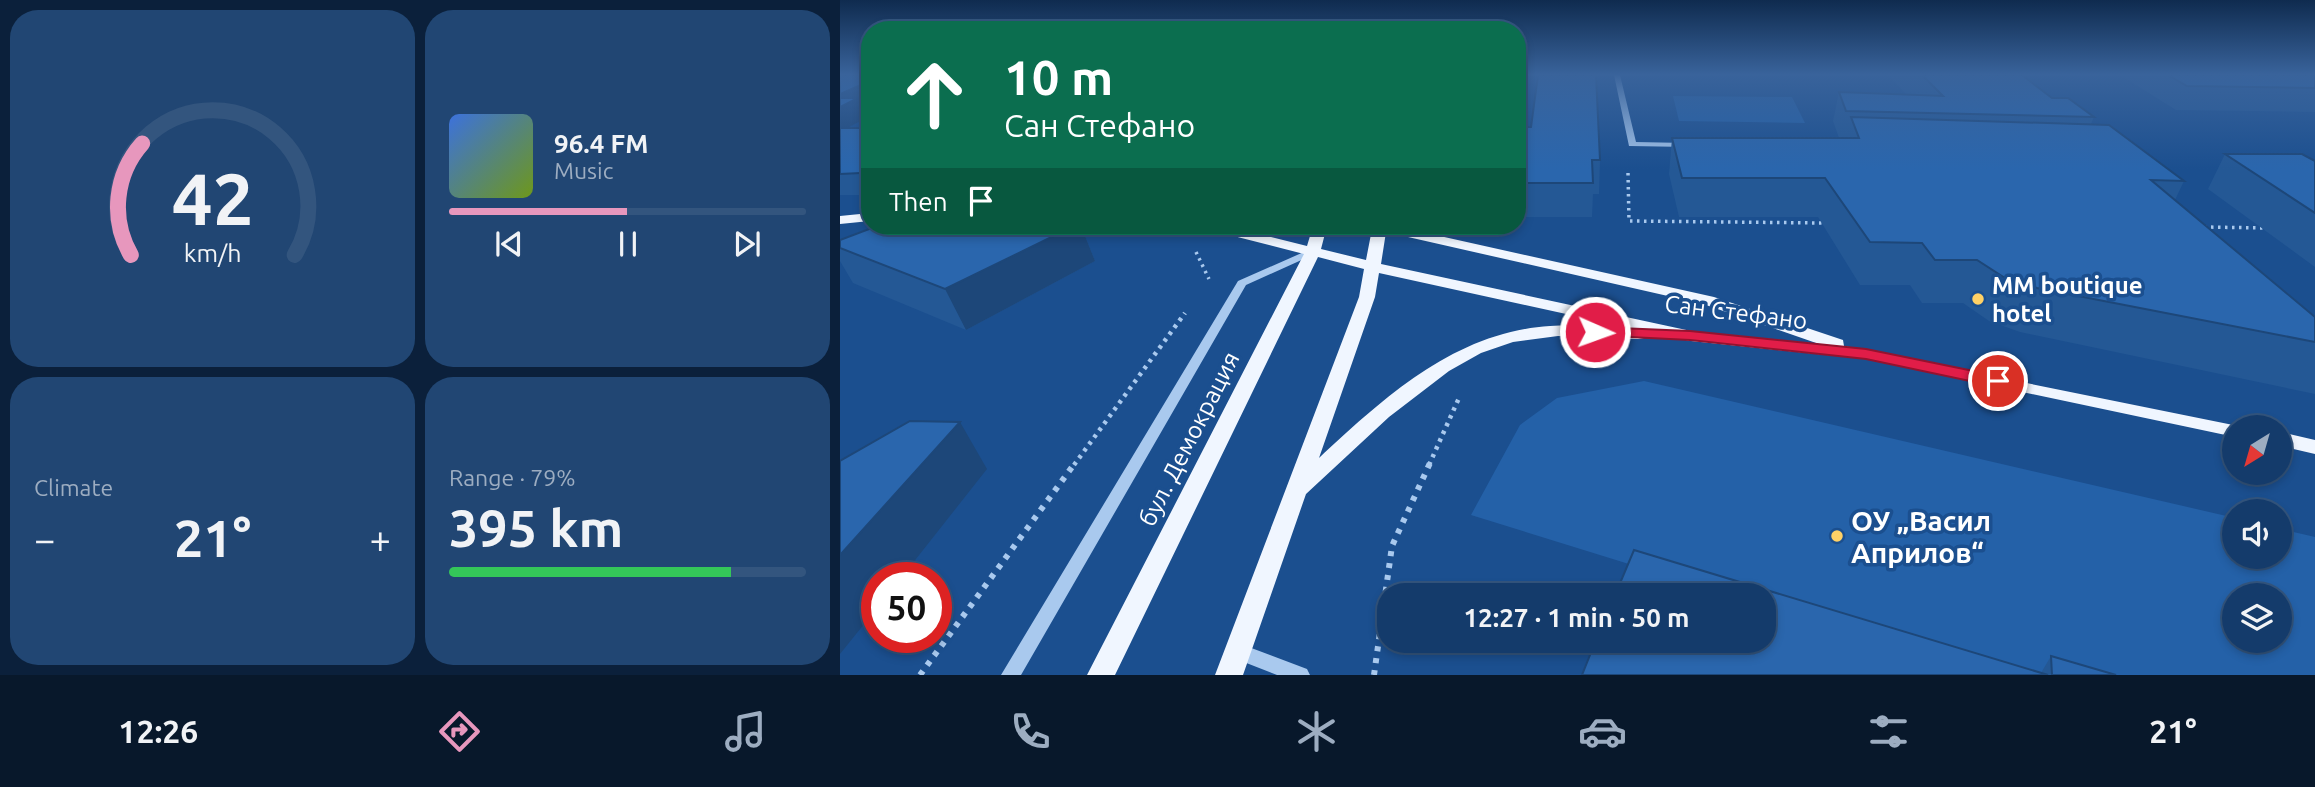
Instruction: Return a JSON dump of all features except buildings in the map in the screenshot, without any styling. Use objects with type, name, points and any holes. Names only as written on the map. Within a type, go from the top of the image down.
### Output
[{"type":"main road","points":[[840,220],[861,218]]},
{"type":"main road","name":"Сан Стефано","points":[[1248,235],[1446,285],[1690,336],[1866,354],[2222,427]]},
{"type":"main road","name":"бул. Демокрация","points":[[1101,675],[1313,251],[1317,235]]},
{"type":"main road","points":[[1229,675],[1367,297],[1378,235]]},
{"type":"main road","name":"Сан Стефано","points":[[1419,235],[1707,300],[1866,354]]},
{"type":"main road","points":[[1296,491],[1418,382],[1471,350],[1505,338],[1546,330],[1690,336]]},
{"type":"main road","points":[[2292,442],[2315,447]]},
{"type":"street","points":[[1624,106],[1632,144],[1701,145]]},
{"type":"street","points":[[1011,675],[1242,283],[1313,251]]},
{"type":"street","points":[[1238,652],[1300,675]]},
{"type":"path","points":[[1632,144],[1628,153],[1629,221],[1838,223]]},
{"type":"path","points":[[2200,227],[2277,228]]},
{"type":"path","points":[[1193,247],[1209,280]]},
{"type":"path","points":[[1209,280],[1219,281]]},
{"type":"path","points":[[1201,291],[1209,280]]},
{"type":"path","points":[[920,675],[1193,302]]},
{"type":"path","points":[[1374,675],[1392,546],[1461,394]]},
{"type":"shaded area","points":[[1676,106],[1797,106],[1805,123],[1679,121]]},
{"type":"shaded area","name":"ОУ „Васил Априлов“","points":[[1644,381],[2222,515],[2222,569],[2292,569],[2292,532],[2315,537],[2315,675],[1986,675],[1776,599],[1776,583],[1690,583],[1471,515],[1520,425],[1557,398]]},
{"type":"place","name":"MM boutique hotel","points":[[1978,299]]},
{"type":"place","name":"ОУ „Васил Априлов“","points":[[1837,536]]},
{"type":"route","points":[[1595,332],[1690,336],[1866,354],[1998,381]]}]
